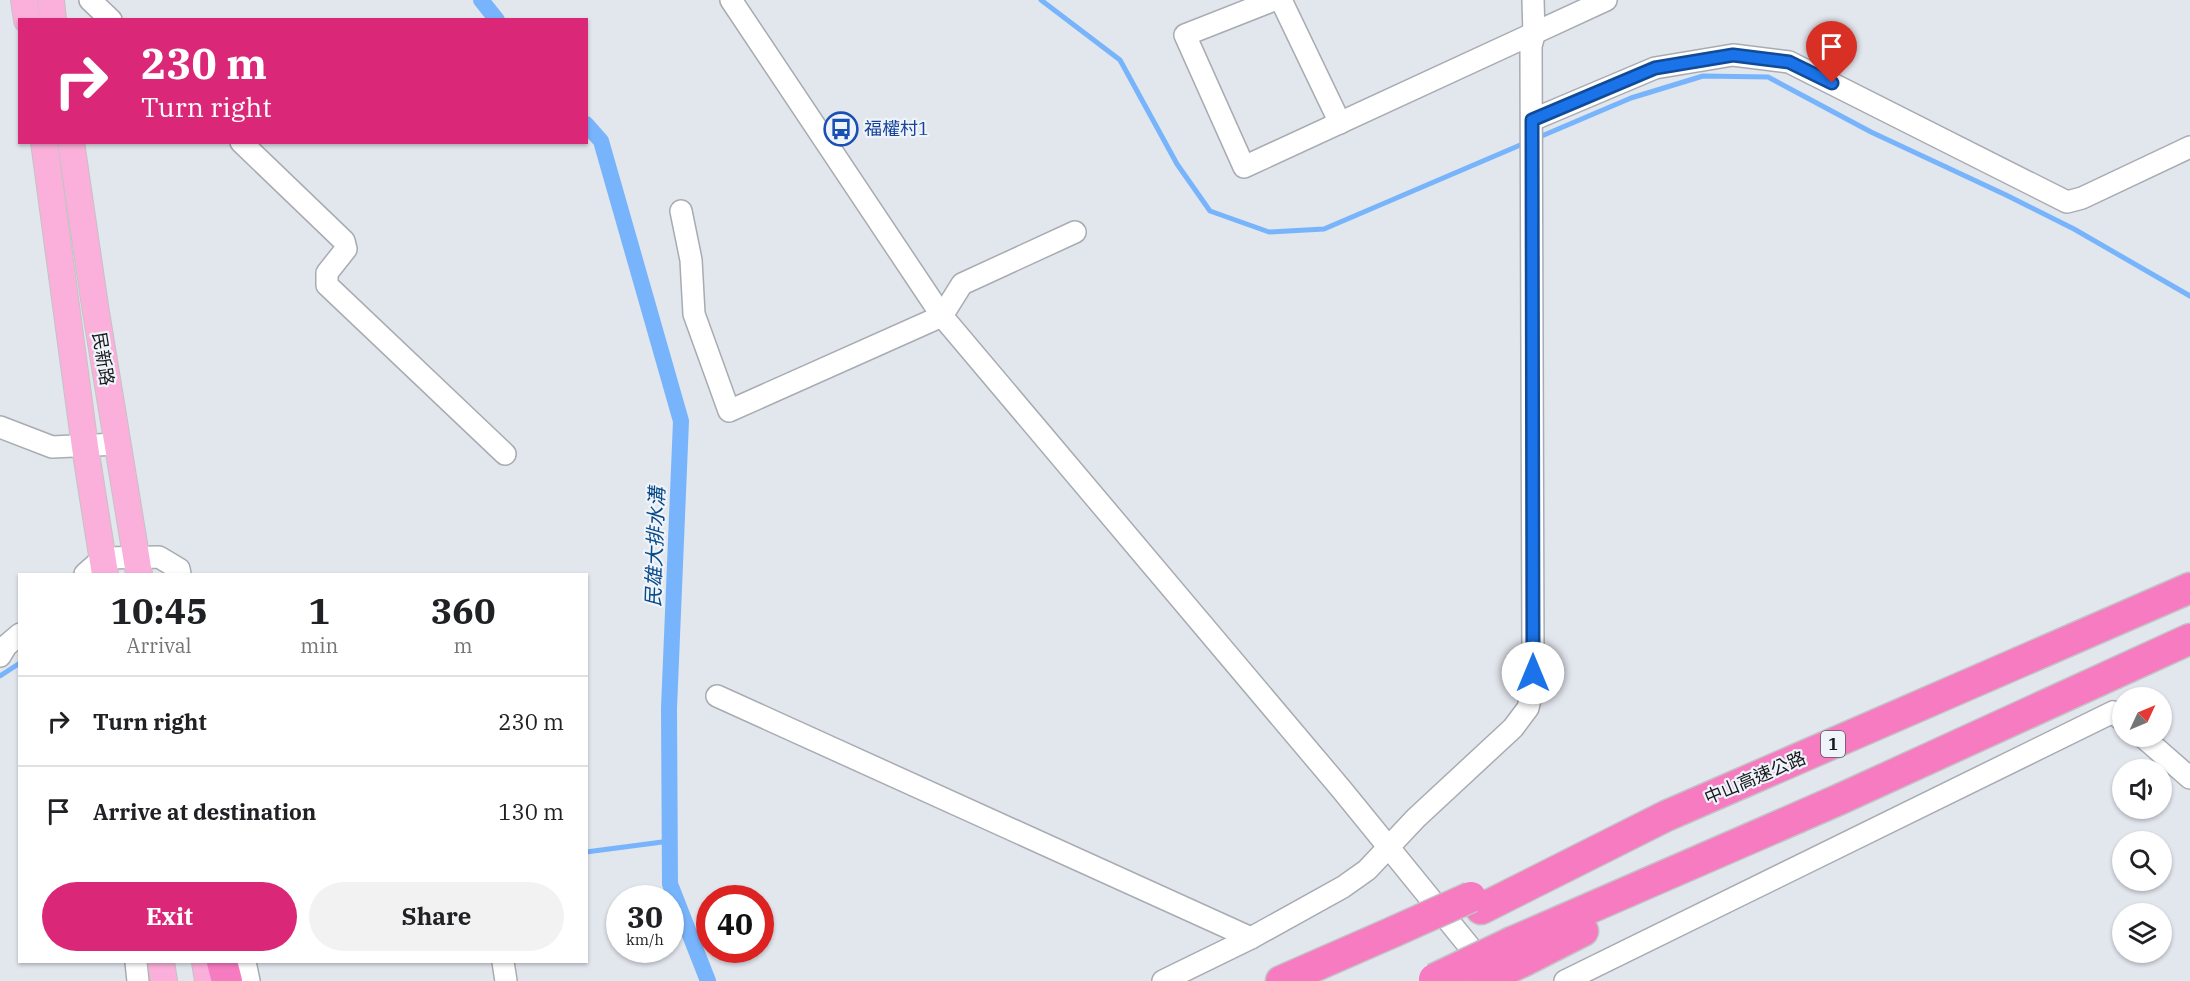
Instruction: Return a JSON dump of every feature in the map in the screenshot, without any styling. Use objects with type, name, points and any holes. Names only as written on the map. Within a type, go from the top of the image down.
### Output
[{"type":"highway","name":"中山高速公路","points":[[1326,981],[1399,939],[1666,816],[2190,588]]},
{"type":"highway","points":[[1431,980],[1518,952],[1667,888],[1700,859],[1838,800],[2190,639]]},
{"type":"highway","points":[[1281,981],[1399,939]]},
{"type":"highway","points":[[1481,981],[1518,952]]},
{"type":"highway","points":[[222,963],[227,981]]},
{"type":"main road","points":[[24,0],[27,18]]},
{"type":"main road","points":[[51,0],[53,18]]},
{"type":"main road","name":"民新路","points":[[44,144],[85,447],[98,569]]},
{"type":"main road","name":"民新路","points":[[71,144],[95,306],[138,566]]},
{"type":"main road","points":[[161,963],[164,981]]},
{"type":"main road","points":[[205,963],[207,981]]},
{"type":"street","points":[[90,0],[109,18]]},
{"type":"street","points":[[731,0],[942,316],[1342,790],[1497,981]]},
{"type":"street","points":[[1274,0],[1185,35],[1244,167],[1606,0]]},
{"type":"street","points":[[1281,0],[1340,123]]},
{"type":"street","points":[[1163,981],[1251,938],[1344,887],[1367,870],[1416,818],[1513,728],[1528,708],[1533,686],[1531,46],[1534,35],[1533,0]]},
{"type":"street","points":[[1532,133],[1655,68],[1733,55],[1789,62],[2067,202],[2082,198],[2190,147]]},
{"type":"street","points":[[242,144],[344,241],[346,249],[327,273],[327,285],[505,454]]},
{"type":"street","points":[[681,210],[691,260],[694,314],[729,411],[942,316],[962,284],[1075,232]]},
{"type":"street","points":[[0,427],[52,447],[118,444]]},
{"type":"street","points":[[98,569],[138,566],[159,557],[179,569],[180,573]]},
{"type":"street","points":[[0,656],[6,646],[18,636]]},
{"type":"street","points":[[717,696],[1251,938]]},
{"type":"street","points":[[1565,981],[2112,712]]},
{"type":"street","points":[[2155,747],[2190,778]]},
{"type":"street","points":[[136,963],[138,981]]},
{"type":"street","points":[[245,963],[249,981]]},
{"type":"street","points":[[503,963],[506,981]]},
{"type":"waterway","name":"民雄大排水溝","points":[[481,0],[495,18]]},
{"type":"waterway","points":[[1041,0],[1120,60],[1177,164],[1210,211],[1269,232],[1324,229],[1525,143]]},
{"type":"waterway","points":[[1537,138],[1631,98],[1703,76],[1768,77],[1871,132],[2074,229],[2190,296]]},
{"type":"waterway","name":"民雄大排水溝","points":[[588,126],[601,141],[681,421],[669,708],[670,884],[708,981]]},
{"type":"waterway","points":[[0,676],[18,664]]},
{"type":"waterway","points":[[588,852],[670,841]]},
{"type":"place","name":"福權村1","points":[[841,129]]},
{"type":"route","points":[[1533,673],[1532,120],[1655,68],[1733,55],[1789,62],[1832,83]]}]
